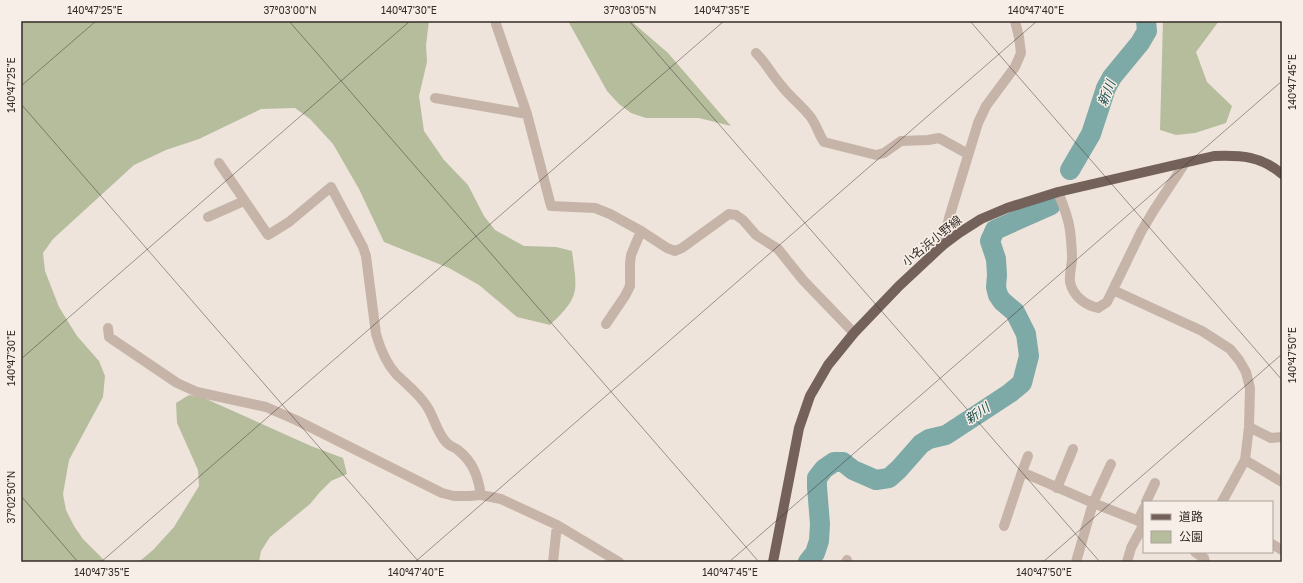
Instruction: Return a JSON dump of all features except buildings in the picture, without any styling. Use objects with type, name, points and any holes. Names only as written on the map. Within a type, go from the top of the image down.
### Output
[{"type":"main road","name":"小名浜小野線","points":[[773,562],[799,428],[810,396],[828,365],[854,333],[899,286],[943,245],[981,219],[1007,208],[1058,192],[1214,156],[1238,155],[1258,160],[1282,174]]},
{"type":"street","points":[[943,245],[949,218],[978,123],[986,106],[1015,67],[1021,53],[1019,37],[1014,21]]},
{"type":"street","points":[[496,24],[527,114],[551,206],[594,208],[610,214],[667,248],[675,251],[682,248],[729,214],[736,215],[743,220],[756,235],[778,249],[803,280],[854,333]]},
{"type":"street","points":[[756,53],[766,63],[779,83],[809,114],[824,142],[876,155],[884,153],[901,141],[939,138],[968,154]]},
{"type":"street","points":[[436,98],[527,114]]},
{"type":"street","points":[[219,162],[268,235],[289,222],[331,187],[363,247],[366,256],[376,334],[379,345],[388,364],[426,405],[447,444],[455,447],[466,456],[474,467],[481,495]]},
{"type":"street","points":[[1058,192],[1070,229],[1072,258],[1070,282],[1074,292],[1080,299],[1087,305],[1098,308],[1107,302],[1154,210],[1185,163]]},
{"type":"street","points":[[208,217],[244,201]]},
{"type":"street","points":[[606,324],[630,286],[631,255],[640,231]]},
{"type":"street","points":[[1113,290],[1202,331],[1230,349],[1246,372],[1250,388],[1249,427],[1245,460],[1223,501]]},
{"type":"street","points":[[108,328],[109,337],[176,383],[197,392],[266,407],[296,420],[442,493],[454,496],[481,495],[502,499],[557,525],[619,562]]},
{"type":"street","points":[[1249,427],[1271,438],[1282,437]]},
{"type":"street","points":[[1057,488],[1073,449]]},
{"type":"street","points":[[1004,526],[1028,456]]},
{"type":"street","points":[[1245,460],[1282,482]]},
{"type":"street","points":[[1076,562],[1093,503],[1110,464]]},
{"type":"street","points":[[1022,472],[1057,488],[1142,522],[1126,562]]},
{"type":"street","points":[[1146,501],[1155,483]]},
{"type":"street","points":[[553,562],[557,525]]},
{"type":"street","points":[[1273,545],[1282,550]]},
{"type":"street","points":[[1196,553],[1204,558],[1205,562]]},
{"type":"green space","points":[[21,21],[429,21],[426,45],[427,62],[419,96],[424,131],[444,160],[468,185],[484,216],[495,230],[524,246],[556,247],[572,251],[575,284],[572,299],[567,307],[550,325],[517,317],[479,285],[449,268],[384,242],[359,189],[333,144],[310,119],[295,108],[261,109],[199,139],[166,150],[134,165],[53,239],[43,253],[45,271],[59,307],[77,336],[99,361],[105,376],[103,397],[69,460],[63,494],[66,510],[74,526],[83,539],[106,562],[21,562]]},
{"type":"green space","points":[[568,21],[631,21],[668,53],[731,126],[699,118],[646,118],[631,113],[619,104],[607,91]]},
{"type":"green space","points":[[1163,21],[1219,21],[1196,52],[1207,82],[1232,106],[1226,123],[1195,133],[1176,135],[1160,130]]},
{"type":"green space","points":[[189,395],[204,398],[311,446],[343,458],[347,474],[331,481],[310,504],[270,537],[261,551],[259,562],[133,562],[141,560],[153,550],[174,527],[199,486],[198,470],[177,423],[176,403]]},
{"type":"waterway","name":"新川","points":[[1070,170],[1091,134],[1106,88],[1112,77],[1140,43],[1147,31],[1146,21]]},
{"type":"waterway","name":"新川","points":[[808,562],[815,553],[819,541],[820,524],[817,478],[824,469],[834,462],[843,462],[853,470],[876,480],[889,478],[921,444],[929,439],[946,435],[1010,393],[1022,383],[1029,356],[1026,334],[1015,312],[1002,301],[998,295],[996,287],[996,259],[990,241],[995,230],[1051,205]]}]
